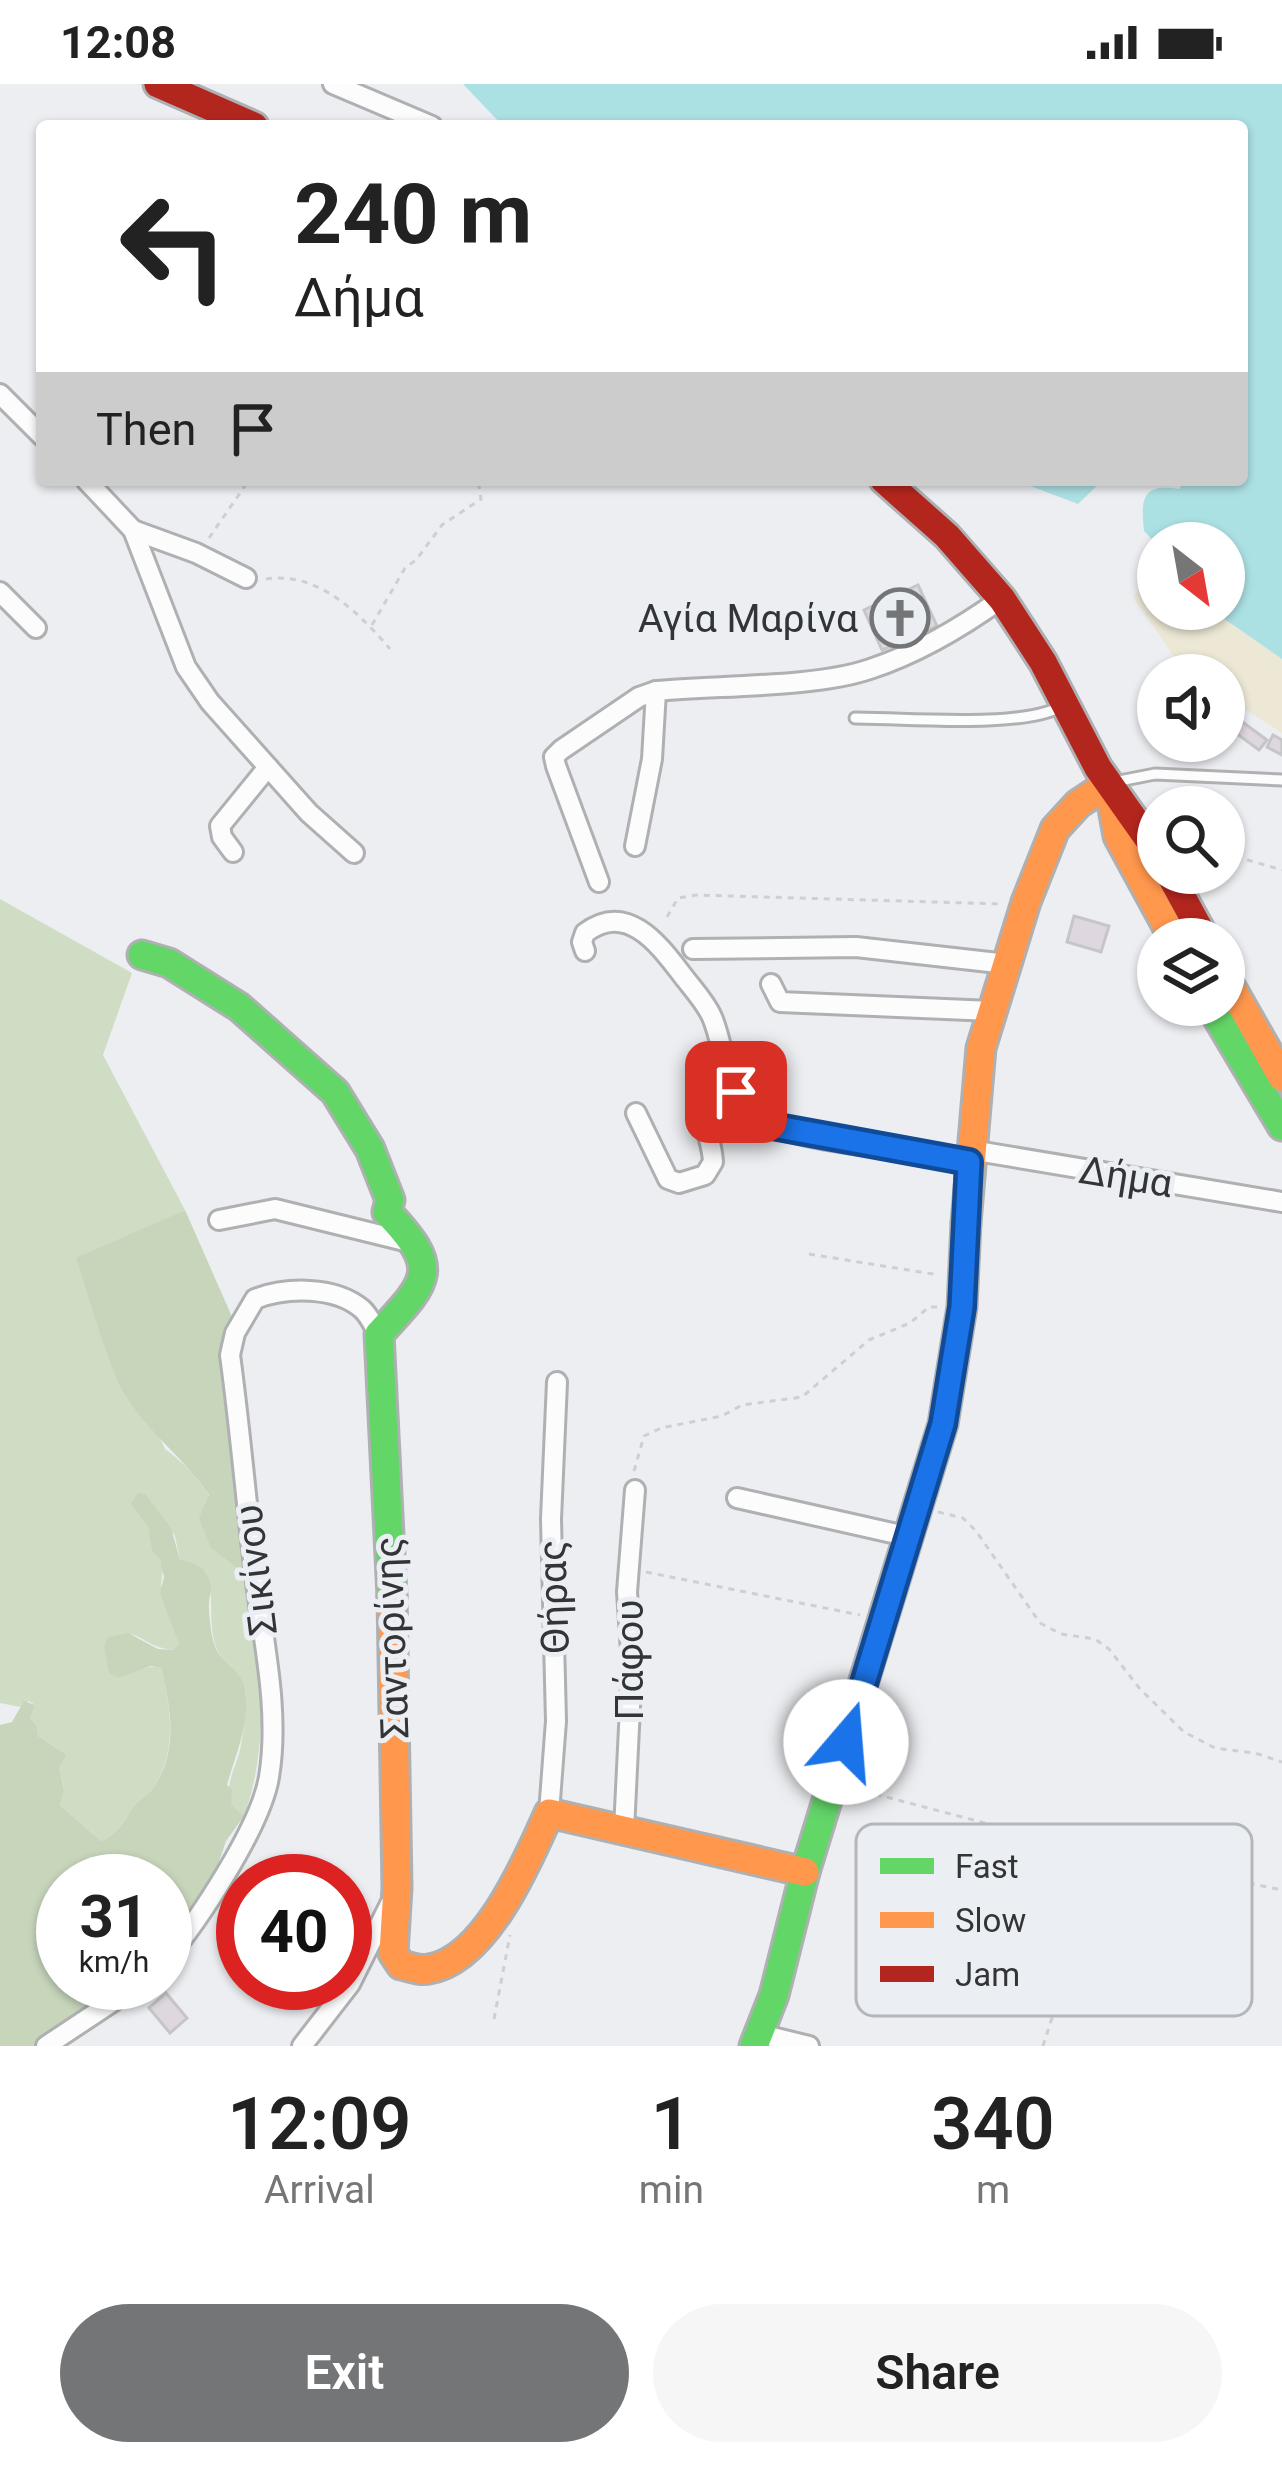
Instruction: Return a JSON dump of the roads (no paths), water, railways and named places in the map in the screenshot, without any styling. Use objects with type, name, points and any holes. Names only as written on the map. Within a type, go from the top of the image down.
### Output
[{"type":"street","points":[[158,84],[240,120]]},
{"type":"street","points":[[333,84],[418,120]]},
{"type":"street","points":[[0,394],[36,430]]},
{"type":"street","points":[[92,486],[133,530],[186,667],[210,702],[309,812],[354,853]]},
{"type":"street","points":[[891,486],[939,528],[1001,598],[1108,784],[1137,817]]},
{"type":"street","points":[[133,530],[246,578]]},
{"type":"street","points":[[0,592],[36,628]]},
{"type":"street","points":[[599,882],[554,757],[639,697],[656,691],[868,670],[940,637],[1001,598]]},
{"type":"street","points":[[634,846],[652,759],[656,691]]},
{"type":"street","points":[[233,852],[220,826],[268,767]]},
{"type":"street","points":[[809,2046],[757,2040],[943,1424],[963,1293],[981,1048],[1026,902],[1055,829],[1078,804],[1108,784]]},
{"type":"street","points":[[1108,784],[1118,836],[1163,918]]},
{"type":"street","points":[[585,951],[585,933],[604,923],[637,926],[658,943],[710,1011],[740,1103]]},
{"type":"street","points":[[693,949],[856,947],[1007,964]]},
{"type":"street","points":[[142,955],[169,963],[239,1006],[335,1092],[370,1149],[390,1200],[387,1212],[417,1244],[424,1262],[414,1293],[379,1334]]},
{"type":"street","points":[[771,984],[780,1001],[992,1011]]},
{"type":"street","points":[[1245,1012],[1282,1077]]},
{"type":"street","points":[[1222,1026],[1282,1126]]},
{"type":"street","points":[[636,1113],[668,1179],[679,1183],[705,1175],[713,1162],[702,1113],[706,1097],[715,1088],[740,1103]]},
{"type":"street","name":"Δήμα","points":[[740,1103],[767,1125],[1282,1202]]},
{"type":"street","points":[[218,1220],[275,1209],[417,1244]]},
{"type":"street","name":"Σικίνου","points":[[192,1928],[234,1858],[269,1781],[272,1741],[230,1355],[235,1333],[255,1299],[295,1290],[344,1300],[363,1310],[379,1334]]},
{"type":"street","name":"Σαντορίνης","points":[[379,1334],[393,1610],[397,1888],[393,1953],[401,1965],[427,1972],[459,1960],[521,1875],[549,1813]]},
{"type":"street","name":"Θήρας","points":[[549,1813],[556,1721],[551,1520],[557,1382]]},
{"type":"street","name":"Πάφου","points":[[624,1830],[632,1666],[627,1592],[634,1490]]},
{"type":"street","points":[[737,1498],[910,1537]]},
{"type":"street","points":[[549,1813],[805,1872]]},
{"type":"street","points":[[302,2046],[350,1984],[397,1888]]},
{"type":"street","points":[[46,2046],[100,2010]]},
{"type":"lane","points":[[855,718],[1013,718],[1046,715],[1066,704]]},
{"type":"lane","points":[[1108,784],[1156,773],[1282,780]]},
{"type":"water","points":[[463,84],[1282,84],[1282,659],[1240,630],[1245,630],[1245,522],[1143,520],[1144,502],[1151,491],[1248,486],[1248,120],[497,120]]},
{"type":"water","points":[[1031,486],[1097,486],[1078,504]]},
{"type":"place","name":"Αγία Μαρίνα","points":[[900,618]]}]
